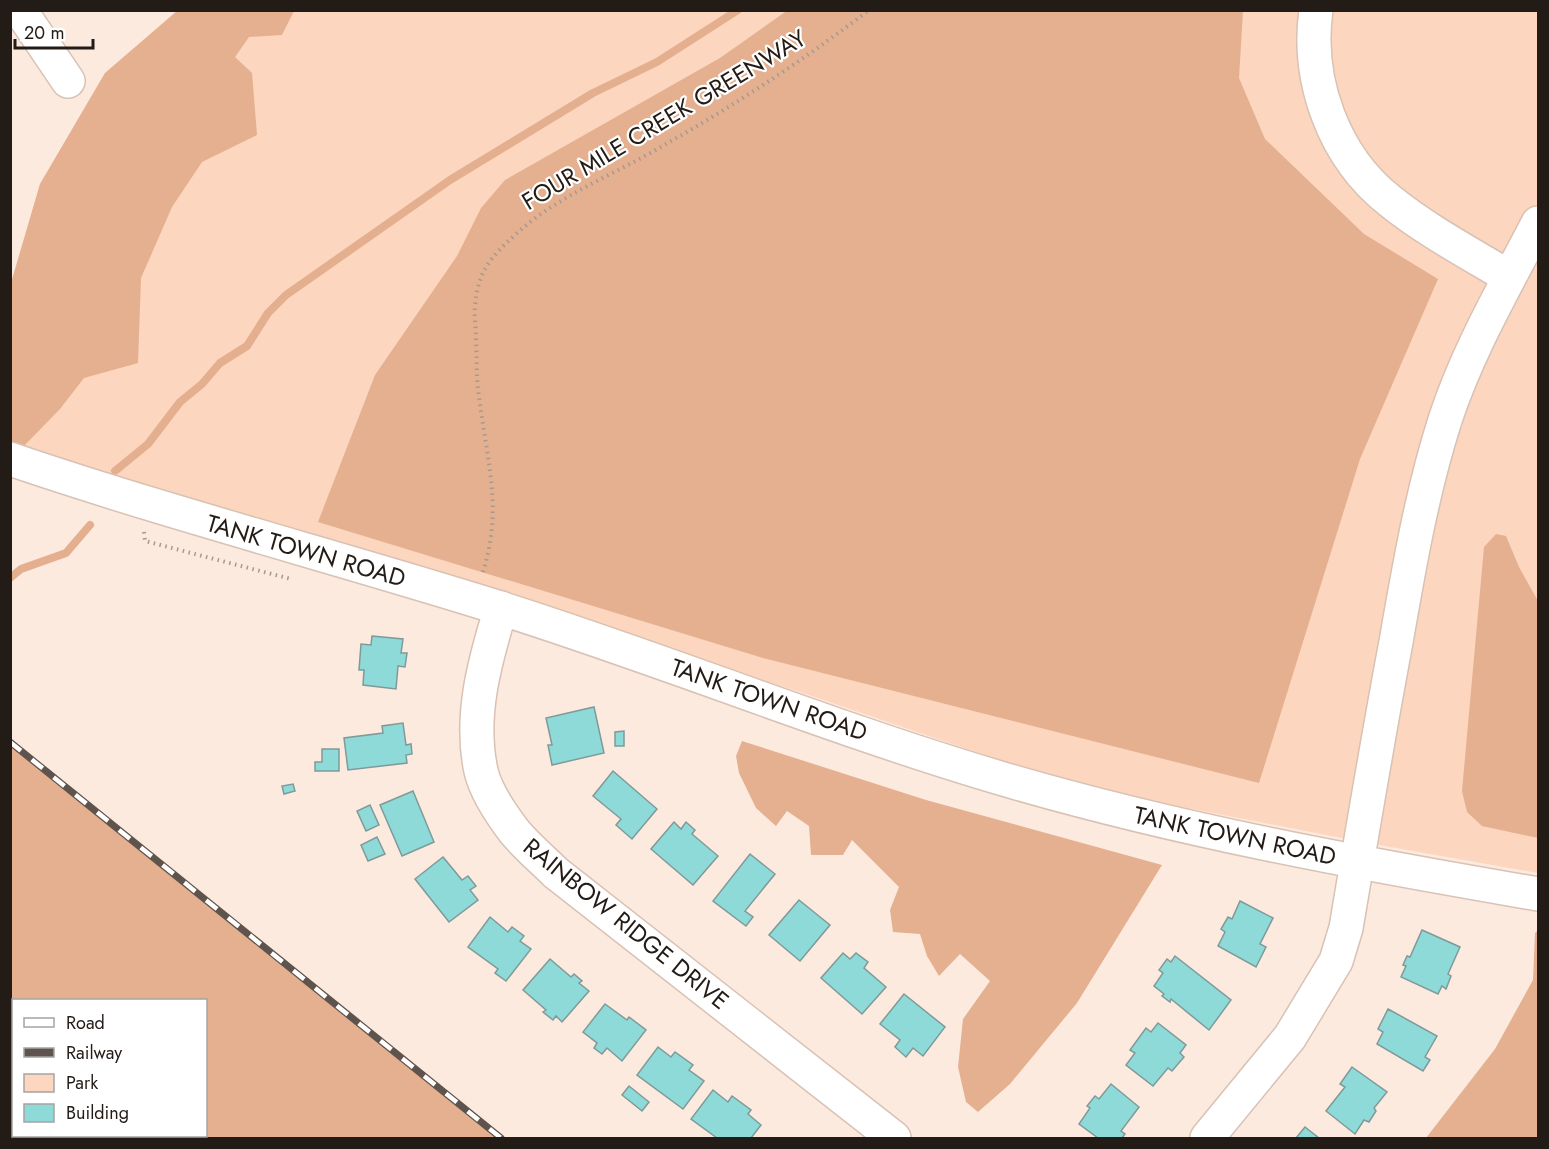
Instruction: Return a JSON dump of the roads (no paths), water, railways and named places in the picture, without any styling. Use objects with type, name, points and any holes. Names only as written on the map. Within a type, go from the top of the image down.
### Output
[{"type":"street","points":[[20,10],[68,81]]},
{"type":"street","points":[[1316,10],[1313,28],[1314,62],[1323,104],[1337,138],[1359,171],[1389,201],[1509,278]]},
{"type":"street","points":[[1207,1138],[1290,1037],[1336,961],[1346,928],[1410,560],[1427,484],[1445,420],[1461,376],[1539,223]]},
{"type":"street","name":"TANK TOWN ROAD","points":[[10,459],[220,526],[501,608],[697,674],[792,710],[998,777],[1133,814],[1358,863],[1539,894]]},
{"type":"street","name":"RAINBOW RIDGE DRIVE","points":[[501,608],[484,663],[478,704],[478,737],[481,771],[495,802],[515,832],[556,873],[894,1138]]},
{"type":"waterway","points":[[115,471],[148,444],[180,402],[202,384],[220,363],[247,346],[268,313],[286,295],[450,180],[593,93],[657,62],[738,10]]},
{"type":"waterway","points":[[10,578],[21,569],[66,553],[90,525]]},
{"type":"railway","points":[[10,742],[501,1138]]}]
